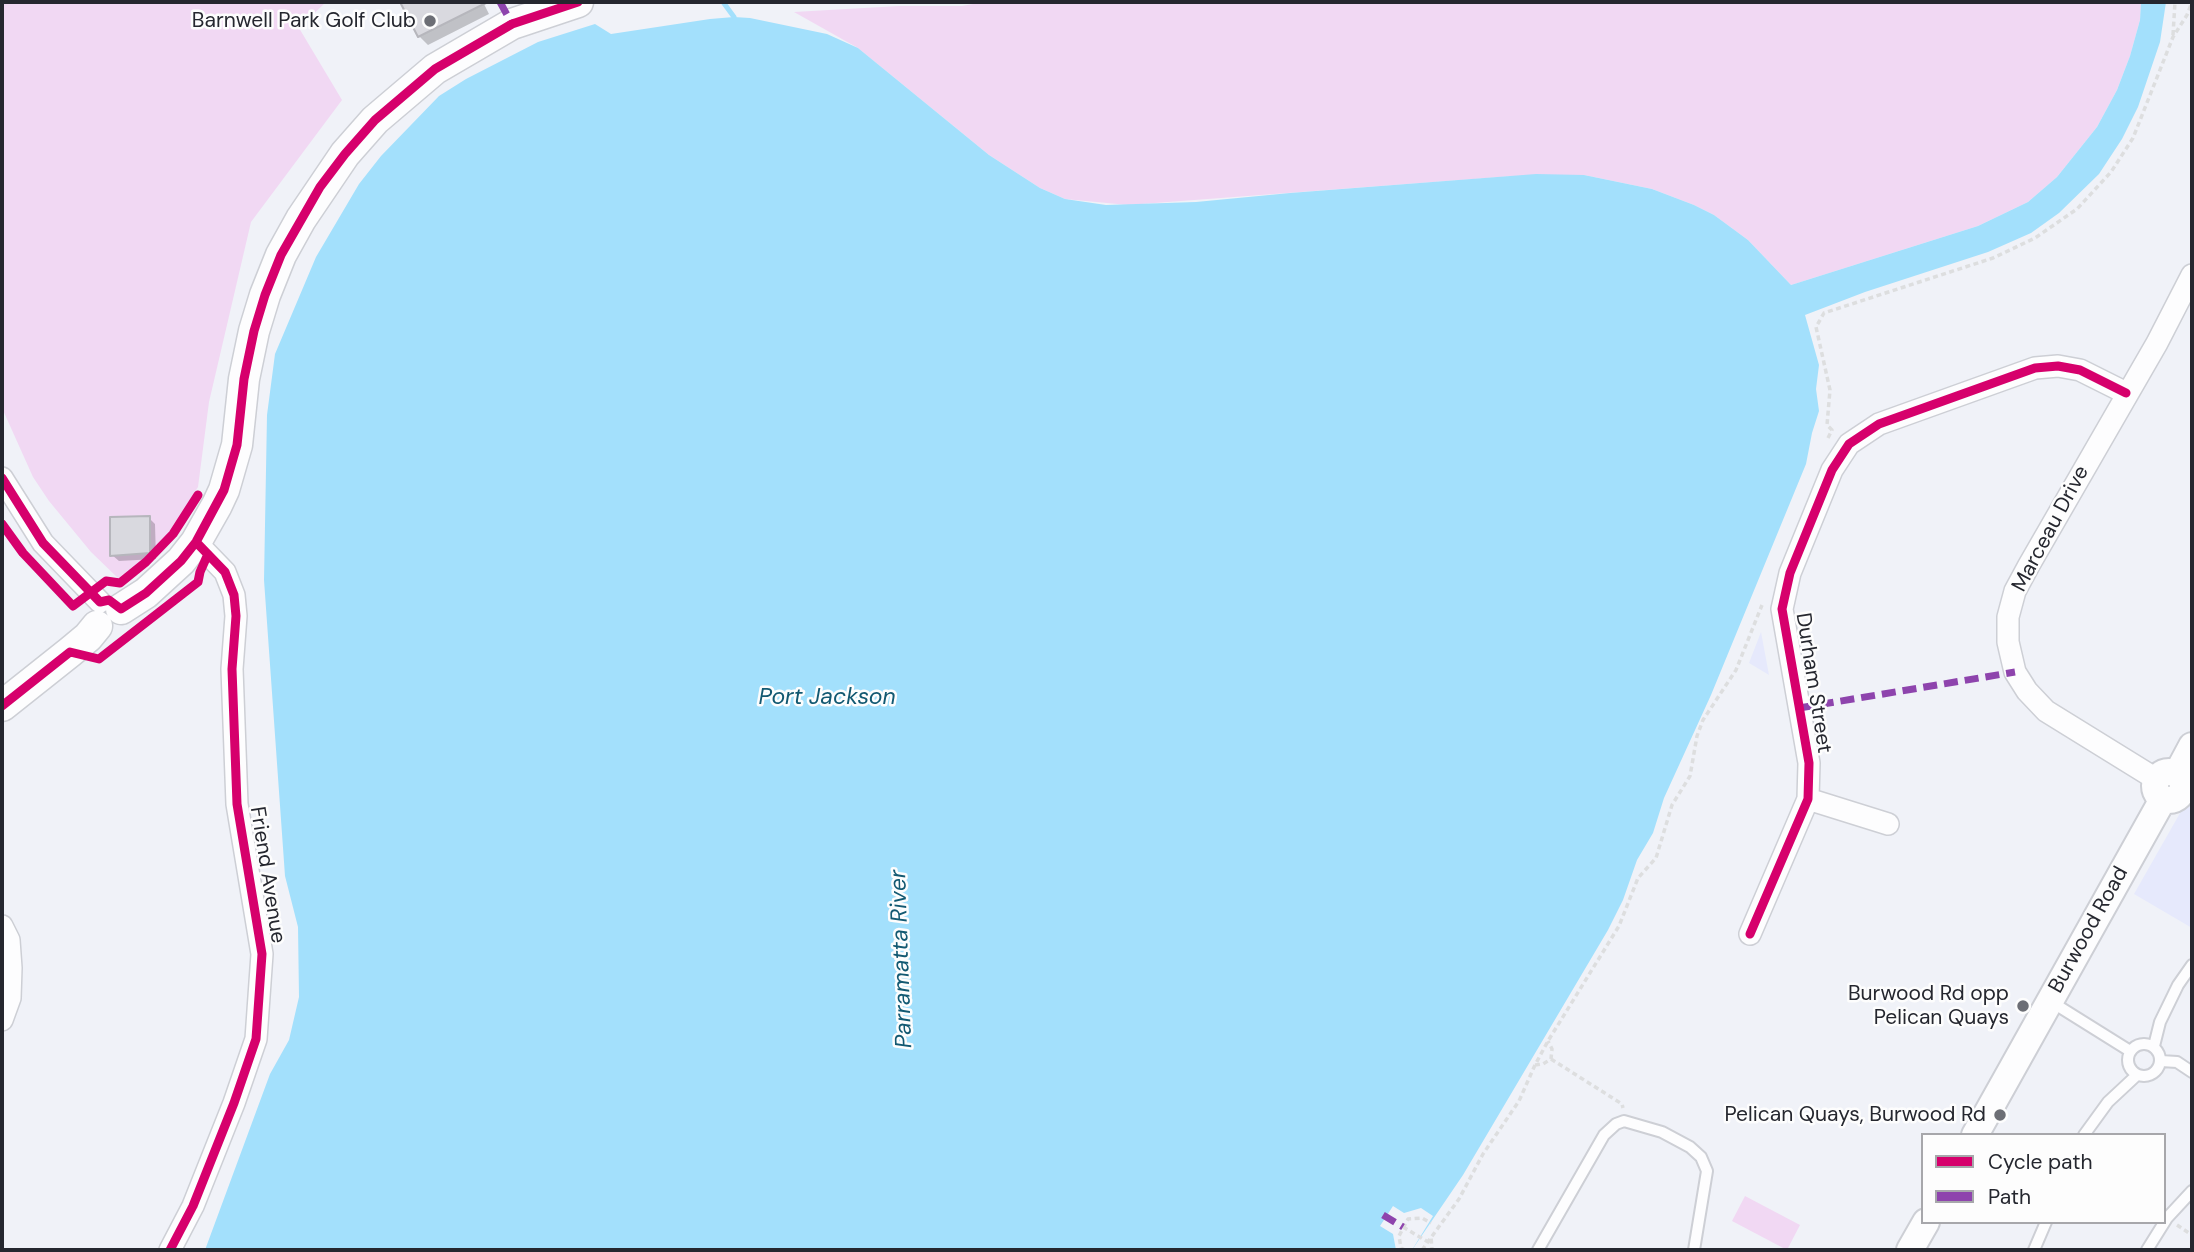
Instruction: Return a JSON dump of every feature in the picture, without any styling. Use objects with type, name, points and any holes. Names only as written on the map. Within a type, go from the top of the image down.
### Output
[{"type":"main road","points":[[2,706],[70,652],[106,612],[134,603],[157,584],[197,542],[224,490],[237,446],[244,379],[265,295],[281,255],[320,187],[345,153],[375,120],[435,69],[512,24],[578,2]]},
{"type":"street","name":"Marceau Drive","points":[[2166,784],[2046,711],[2027,691],[2015,672],[2008,642],[2008,617],[2015,591],[2157,343],[2192,275]]},
{"type":"street","name":"Durham Street","points":[[1750,934],[1808,799],[1809,763],[1782,609],[1790,573],[1832,470],[1849,444],[1879,424],[2035,368],[2058,366],[2080,370],[2126,393]]},
{"type":"street","points":[[2,478],[43,543],[106,612]]},
{"type":"street","name":"Friend Avenue","points":[[170,1250],[193,1206],[256,1039],[262,954],[237,804],[232,669],[236,616],[234,595],[225,572],[197,542]]},
{"type":"street","name":"Burwood Road","points":[[1976,1133],[2166,784],[2192,746]]},
{"type":"street","points":[[1808,799],[1888,824]]},
{"type":"street","points":[[2,926],[9,940],[10,998],[2,1020]]},
{"type":"street","points":[[1910,1250],[1925,1224]]},
{"type":"lane","points":[[2154,1046],[2160,1022],[2178,985],[2192,965]]},
{"type":"lane","points":[[2050,1001],[2130,1051]]},
{"type":"lane","points":[[2138,1044],[2154,1046],[2161,1061],[2157,1071],[2152,1074],[2137,1074],[2129,1067],[2130,1051],[2138,1044]]},
{"type":"lane","points":[[2161,1061],[2177,1062],[2192,1072]]},
{"type":"lane","points":[[2085,1133],[2108,1102],[2137,1074]]},
{"type":"lane","points":[[1538,1250],[1604,1135],[1616,1124],[1624,1121],[1662,1132],[1690,1147],[1701,1157],[1707,1171],[1694,1250]]},
{"type":"lane","points":[[2166,1220],[2192,1191]]},
{"type":"lane","points":[[2034,1250],[2045,1224]]},
{"type":"lane","points":[[2147,1250],[2163,1224]]},
{"type":"path","points":[[2175,2],[2173,37],[2188,15],[2192,2]]},
{"type":"path","points":[[1535,1065],[1543,1065],[1551,1059],[1552,1049],[1548,1041]]},
{"type":"path","points":[[1551,1059],[1622,1104],[1624,1121]]},
{"type":"path","points":[[1405,1250],[1401,1248],[1399,1236],[1409,1219],[1422,1218],[1431,1223]]},
{"type":"path","points":[[1403,1227],[1428,1242]]},
{"type":"path","points":[[1431,1237],[1433,1250]]},
{"type":"shaded area","name":"Barnwell Park Golf Club","points":[[2,2],[326,2],[299,28],[342,100],[251,222],[209,402],[198,487],[160,546],[120,580],[91,552],[49,501],[33,477],[2,408]]},
{"type":"shaded area","points":[[984,2],[2141,2],[2140,20],[2130,56],[2117,90],[2097,127],[2057,177],[2028,202],[1978,226],[1791,285],[1748,240],[1714,215],[1652,189],[1584,175],[1513,176],[1128,205],[1065,199],[1040,188],[989,155],[858,48],[794,12],[899,6],[962,6]]},
{"type":"shaded area","points":[[1761,632],[1769,675],[1749,663]]},
{"type":"shaded area","points":[[2192,792],[2192,928],[2134,894]]},
{"type":"shaded area","points":[[1745,1196],[1800,1225],[1787,1250],[1732,1221]]},
{"type":"water","name":"Port Jackson","points":[[2141,2],[2166,2],[2160,42],[2138,107],[2122,139],[2099,174],[2059,213],[2031,233],[1988,252],[1865,292],[1805,315],[1819,365],[1816,389],[1819,411],[1806,464],[1711,695],[1664,798],[1653,833],[1637,860],[1623,900],[1608,930],[1463,1175],[1412,1250],[205,1250],[270,1074],[289,1040],[299,997],[298,927],[285,876],[264,580],[267,415],[275,354],[316,257],[359,184],[381,156],[439,96],[538,42],[595,24],[611,34],[710,19],[750,18],[827,34],[858,48],[989,155],[1040,188],[1065,199],[1106,205],[1196,202],[1536,174],[1584,175],[1652,189],[1714,215],[1748,240],[1791,285],[1978,226],[2028,202],[2057,177],[2097,127],[2117,90],[2130,56],[2140,20]]},
{"type":"pier","points":[[1393,1206],[1404,1213],[1421,1208],[1433,1216],[1412,1250],[1396,1250],[1393,1234],[1380,1226]]},
{"type":"building","name":"Barnwell Park Golf Club","points":[[400,2],[488,2],[418,37]]},
{"type":"building","points":[[150,516],[150,553],[110,556],[110,517]]},
{"type":"waterway","points":[[723,2],[734,17]]},
{"type":"marked path","points":[[500,2],[512,24]]},
{"type":"marked path","points":[[1799,708],[2015,672]]},
{"type":"marked path","points":[[1383,1215],[1403,1227]]},
{"type":"cycle path","points":[[2,478],[43,543],[100,602],[109,600],[121,609],[146,593],[181,561],[196,542],[224,490],[237,445],[244,379],[265,295],[281,255],[320,187],[375,120],[435,69],[512,24],[578,2]]},
{"type":"cycle path","points":[[1750,934],[1808,799],[1809,763],[1782,609],[1790,573],[1832,470],[1849,444],[1879,424],[2035,368],[2058,366],[2080,370],[2126,393]]},
{"type":"cycle path","points":[[2,524],[23,553],[73,606],[106,581],[120,583],[146,562],[173,534],[198,495]]},
{"type":"cycle path","points":[[170,1250],[193,1206],[256,1039],[262,954],[237,804],[232,669],[236,616],[234,595],[225,572],[196,542]]},
{"type":"cycle path","points":[[2,706],[70,652],[99,659],[198,582],[208,554]]},
{"type":"place","name":"Barnwell Park Golf Club","points":[[430,21]]},
{"type":"place","name":"Burwood Rd opp Pelican Quays","points":[[2023,1006]]},
{"type":"place","name":"Pelican Quays, Burwood Rd","points":[[2000,1115]]},
{"type":"water label","name":"Parramatta River","points":[[902,959]]}]
